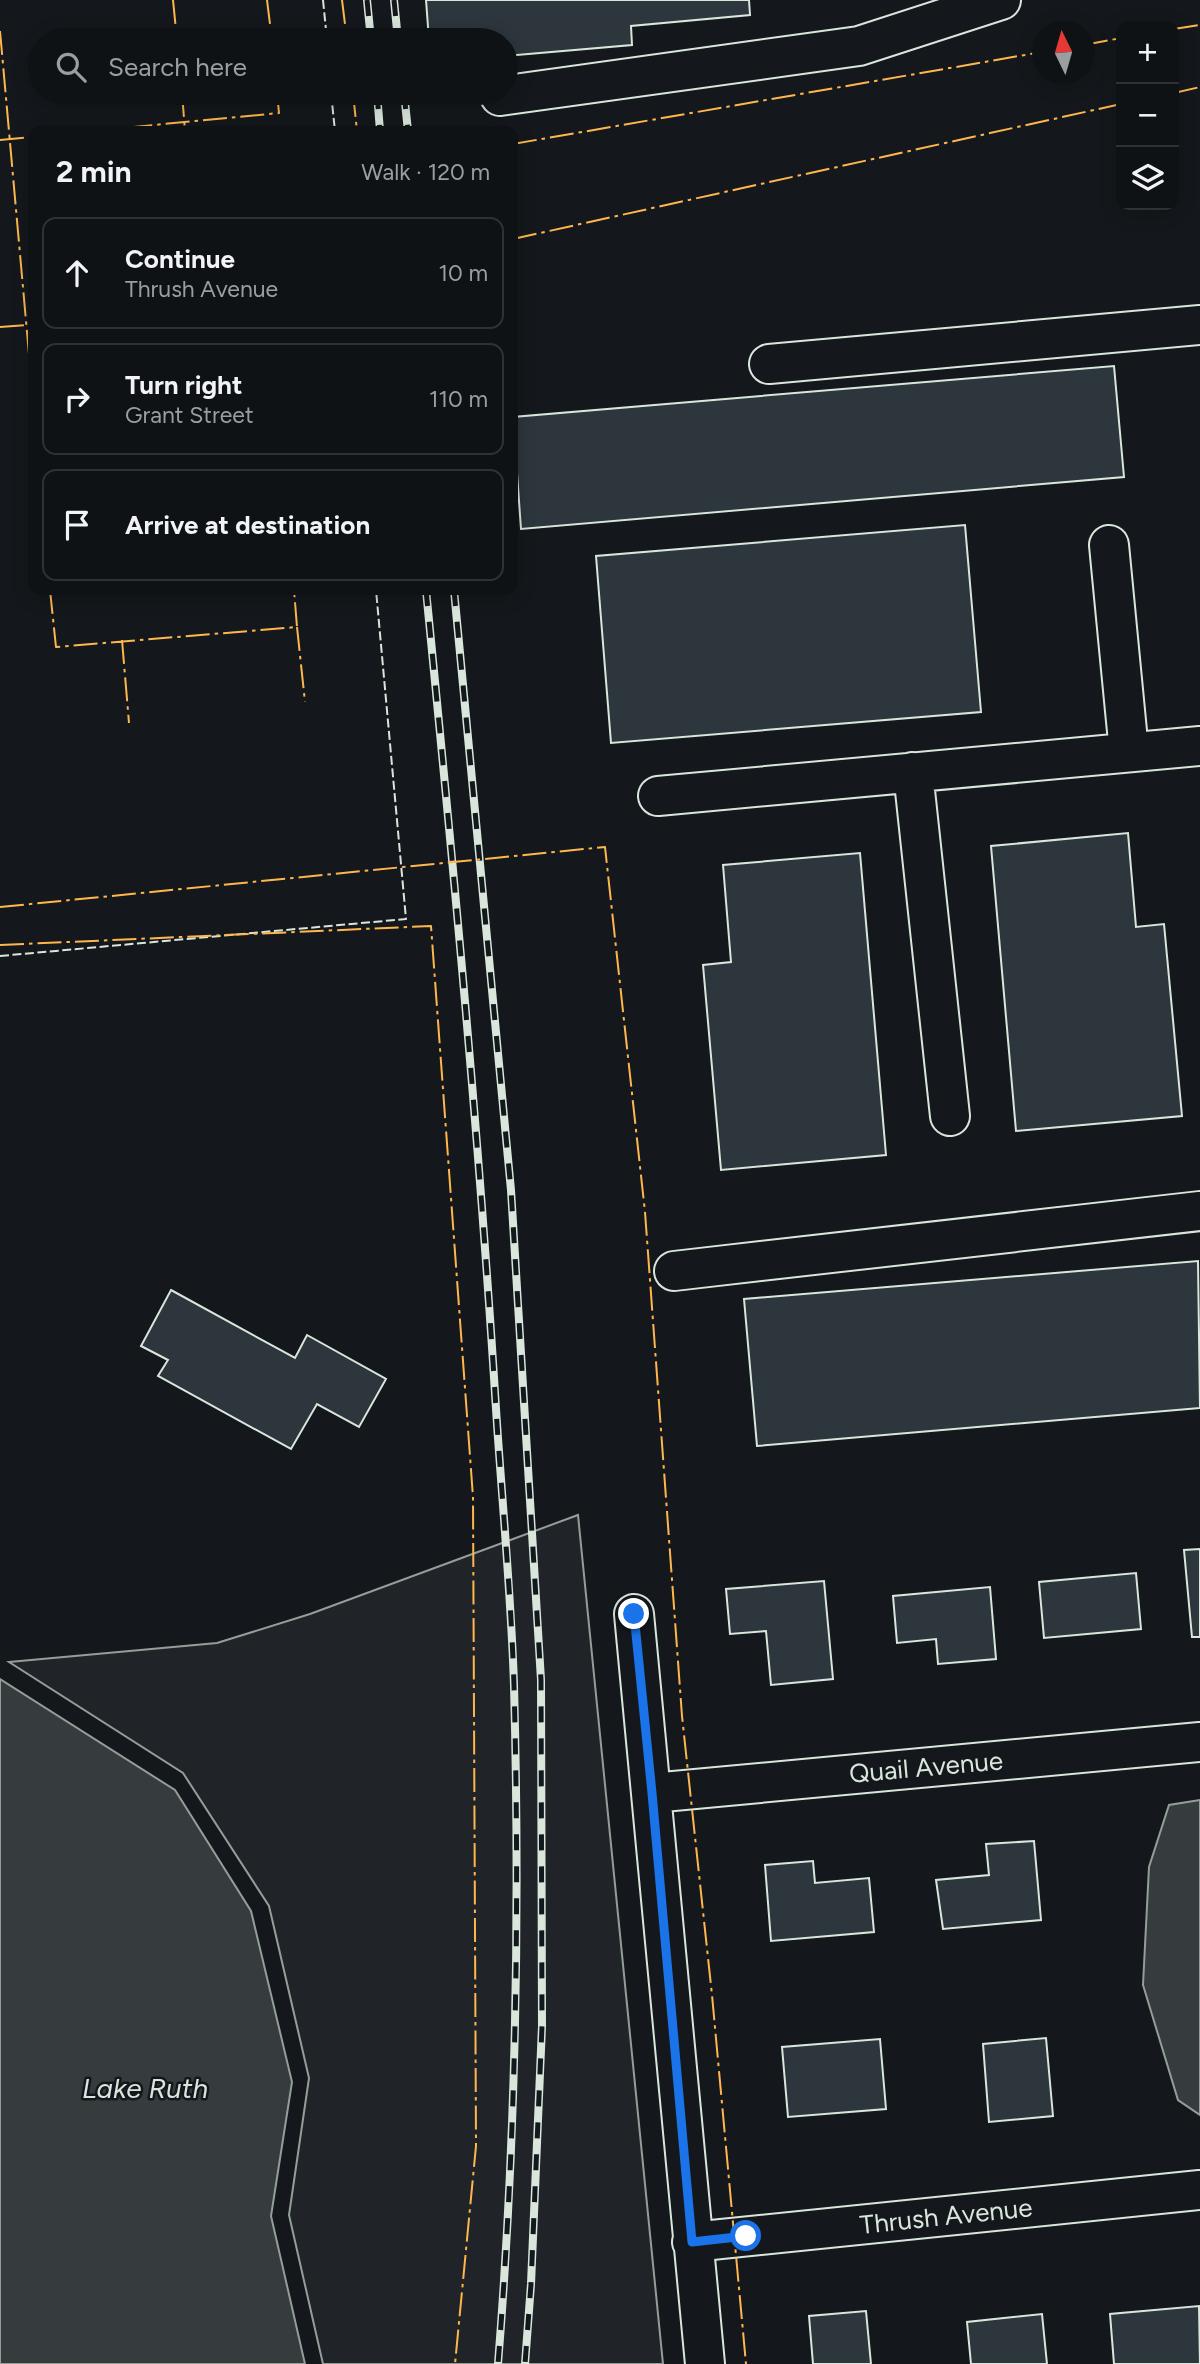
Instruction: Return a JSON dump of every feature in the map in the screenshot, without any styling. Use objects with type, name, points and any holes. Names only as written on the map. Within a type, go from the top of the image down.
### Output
[{"type":"street","points":[[518,93],[859,46],[1001,0]]},
{"type":"street","points":[[769,364],[1200,325]]},
{"type":"street","points":[[1109,545],[1129,752]]},
{"type":"street","points":[[657,796],[1200,746]]},
{"type":"street","points":[[914,772],[950,1116]]},
{"type":"street","points":[[674,1271],[1200,1211]]},
{"type":"street","points":[[634,1614],[705,2364]]},
{"type":"street","name":"Quail Avenue","points":[[652,1793],[1200,1742]]},
{"type":"street","name":"Thrush Avenue","points":[[692,2242],[1200,2190]]},
{"type":"shaded area","points":[[578,1515],[663,2364],[323,2364],[289,2215],[309,2078],[269,1906],[183,1773],[9,1662],[217,1643],[310,1614]]},
{"type":"water","name":"Lake Ruth","points":[[0,1679],[175,1790],[251,1911],[292,2082],[271,2216],[305,2364],[0,2364]]},
{"type":"water","points":[[1200,1800],[1200,2115],[1178,2100],[1143,1985],[1149,1867],[1169,1805]]},
{"type":"building","points":[[426,0],[749,0],[750,15],[631,26],[632,45],[518,55],[518,28],[428,28]]},
{"type":"building","points":[[1114,366],[1124,477],[521,529],[518,417]]},
{"type":"building","points":[[965,525],[981,712],[611,743],[596,556]]},
{"type":"building","points":[[1128,833],[1136,927],[1164,924],[1182,1116],[1016,1131],[991,846]]},
{"type":"building","points":[[860,853],[886,1155],[721,1170],[703,965],[731,962],[723,865]]},
{"type":"building","points":[[1198,1261],[1200,1408],[757,1446],[744,1299]]},
{"type":"building","points":[[171,1290],[295,1358],[307,1335],[386,1379],[359,1427],[317,1404],[291,1449],[158,1376],[168,1360],[141,1346]]},
{"type":"building","points":[[1200,1549],[1200,1637],[1192,1637],[1184,1550]]},
{"type":"building","points":[[1136,1573],[1141,1629],[1044,1638],[1039,1582]]},
{"type":"building","points":[[824,1581],[833,1679],[771,1685],[766,1631],[730,1634],[726,1589]]},
{"type":"building","points":[[990,1587],[996,1659],[938,1664],[936,1639],[897,1643],[893,1596]]},
{"type":"building","points":[[1034,1841],[1041,1920],[943,1929],[936,1880],[989,1875],[986,1844]]},
{"type":"building","points":[[813,1861],[815,1883],[869,1878],[874,1932],[771,1941],[765,1865]]},
{"type":"building","points":[[1046,2038],[1053,2116],[989,2122],[983,2044]]},
{"type":"building","points":[[880,2039],[886,2109],[788,2117],[782,2047]]},
{"type":"building","points":[[1199,2306],[1200,2364],[1114,2364],[1110,2314]]},
{"type":"building","points":[[866,2311],[871,2364],[813,2364],[809,2316]]},
{"type":"building","points":[[1042,2314],[1047,2364],[971,2364],[967,2322]]},
{"type":"railway","points":[[367,0],[370,28]]},
{"type":"railway","points":[[394,0],[397,28]]},
{"type":"railway","points":[[378,105],[380,126]]},
{"type":"railway","points":[[405,105],[407,126]]},
{"type":"railway","points":[[426,595],[474,1101],[513,1650],[517,1855],[515,2025],[509,2195],[498,2364]]},
{"type":"railway","points":[[454,595],[511,1190],[541,1680],[542,2026],[525,2364]]},
{"type":"fence","points":[[323,0],[326,28]]},
{"type":"fence","points":[[332,105],[334,126]]},
{"type":"fence","points":[[0,956],[406,919],[376,595]]},
{"type":"power","points":[[173,0],[176,28]]},
{"type":"power","points":[[267,0],[270,28]]},
{"type":"power","points":[[342,0],[346,28]]},
{"type":"power","points":[[1179,28],[1200,25]]},
{"type":"power","points":[[0,31],[28,343]]},
{"type":"power","points":[[1095,43],[1116,39]]},
{"type":"power","points":[[518,143],[1032,54]]},
{"type":"power","points":[[1179,92],[1200,87]]},
{"type":"power","points":[[183,105],[185,126]]},
{"type":"power","points":[[143,126],[279,113],[278,105]]},
{"type":"power","points":[[354,105],[356,126]]},
{"type":"power","points":[[518,238],[1116,105]]},
{"type":"power","points":[[0,140],[28,137]]},
{"type":"power","points":[[0,327],[27,325]]},
{"type":"power","points":[[51,595],[56,647],[297,627],[294,595]]},
{"type":"power","points":[[297,627],[305,702]]},
{"type":"power","points":[[122,640],[129,723]]},
{"type":"power","points":[[0,907],[605,847],[645,1212],[682,1716],[712,1995],[746,2364]]},
{"type":"power","points":[[0,945],[431,926],[473,1497],[476,2146],[455,2364]]},
{"type":"route","points":[[634,1614],[692,2242],[746,2236]]}]
